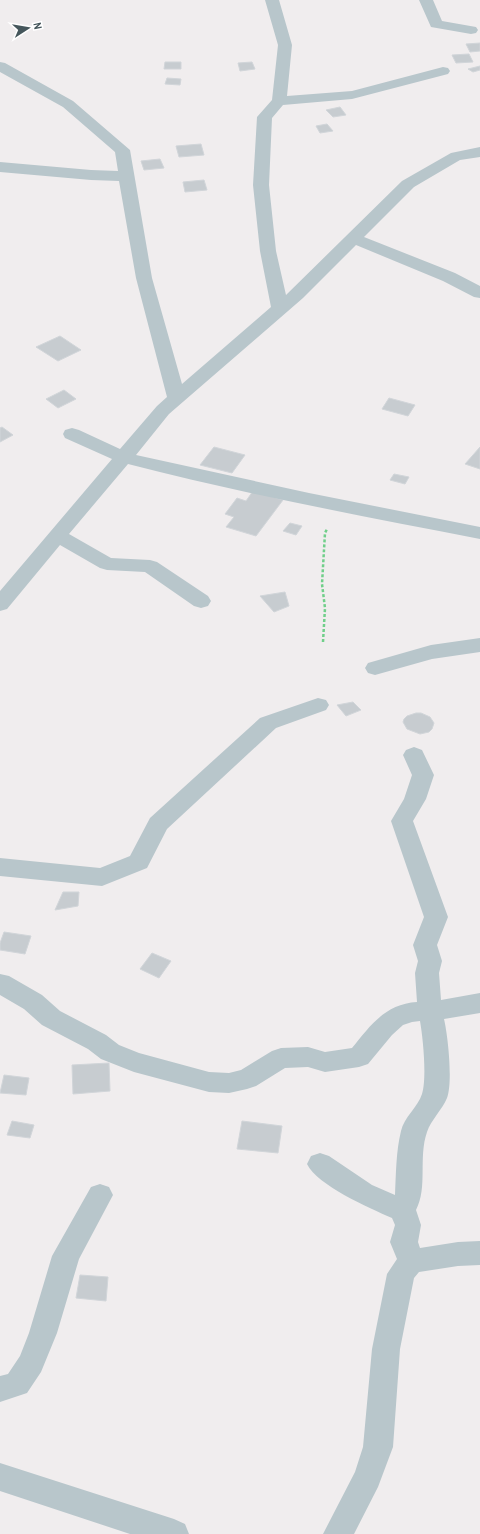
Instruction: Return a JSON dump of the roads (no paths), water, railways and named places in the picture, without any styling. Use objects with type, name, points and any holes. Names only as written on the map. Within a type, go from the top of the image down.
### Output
[{"type":"street","points":[[272,0],[284,44],[279,100],[265,117],[262,185],[268,251],[280,308]]},
{"type":"street","points":[[426,0],[432,9],[436,24],[471,30]]},
{"type":"street","points":[[0,66],[68,104],[122,150],[144,278],[177,398]]},
{"type":"street","points":[[279,100],[321,98],[352,94],[443,71]]},
{"type":"street","points":[[0,604],[163,410],[297,294],[408,184],[456,156],[480,152]]},
{"type":"street","points":[[0,167],[91,175],[126,176]]},
{"type":"street","points":[[353,238],[442,274],[480,292]]},
{"type":"street","points":[[72,434],[123,457],[174,470],[339,505],[480,532]]},
{"type":"street","points":[[57,535],[107,564],[150,566],[201,601]]},
{"type":"street","points":[[375,668],[431,652],[480,645]]},
{"type":"street","points":[[0,867],[102,876],[138,862],[158,824],[234,752],[268,723],[318,705]]},
{"type":"street","points":[[402,1210],[408,1199],[410,1158],[414,1130],[435,1096],[437,1069],[435,1034],[429,1006],[427,973],[430,961],[425,946],[436,917],[402,821],[415,799],[422,775],[414,755]]},
{"type":"street","points":[[0,983],[32,1002],[51,1018],[97,1042],[110,1052],[134,1062],[209,1082],[229,1083],[247,1079],[281,1058],[308,1057],[325,1062],[359,1057],[383,1028],[394,1018],[411,1012],[431,1011],[480,1003]]},
{"type":"street","points":[[320,1164],[363,1193],[402,1210],[408,1225],[404,1242],[411,1261]]},
{"type":"street","points":[[0,1389],[17,1384],[31,1363],[43,1333],[66,1256],[100,1195]]},
{"type":"street","points":[[338,1534],[368,1477],[378,1447],[386,1348],[401,1274],[411,1261],[458,1254],[480,1254]]},
{"type":"street","points":[[0,1477],[174,1534]]}]
